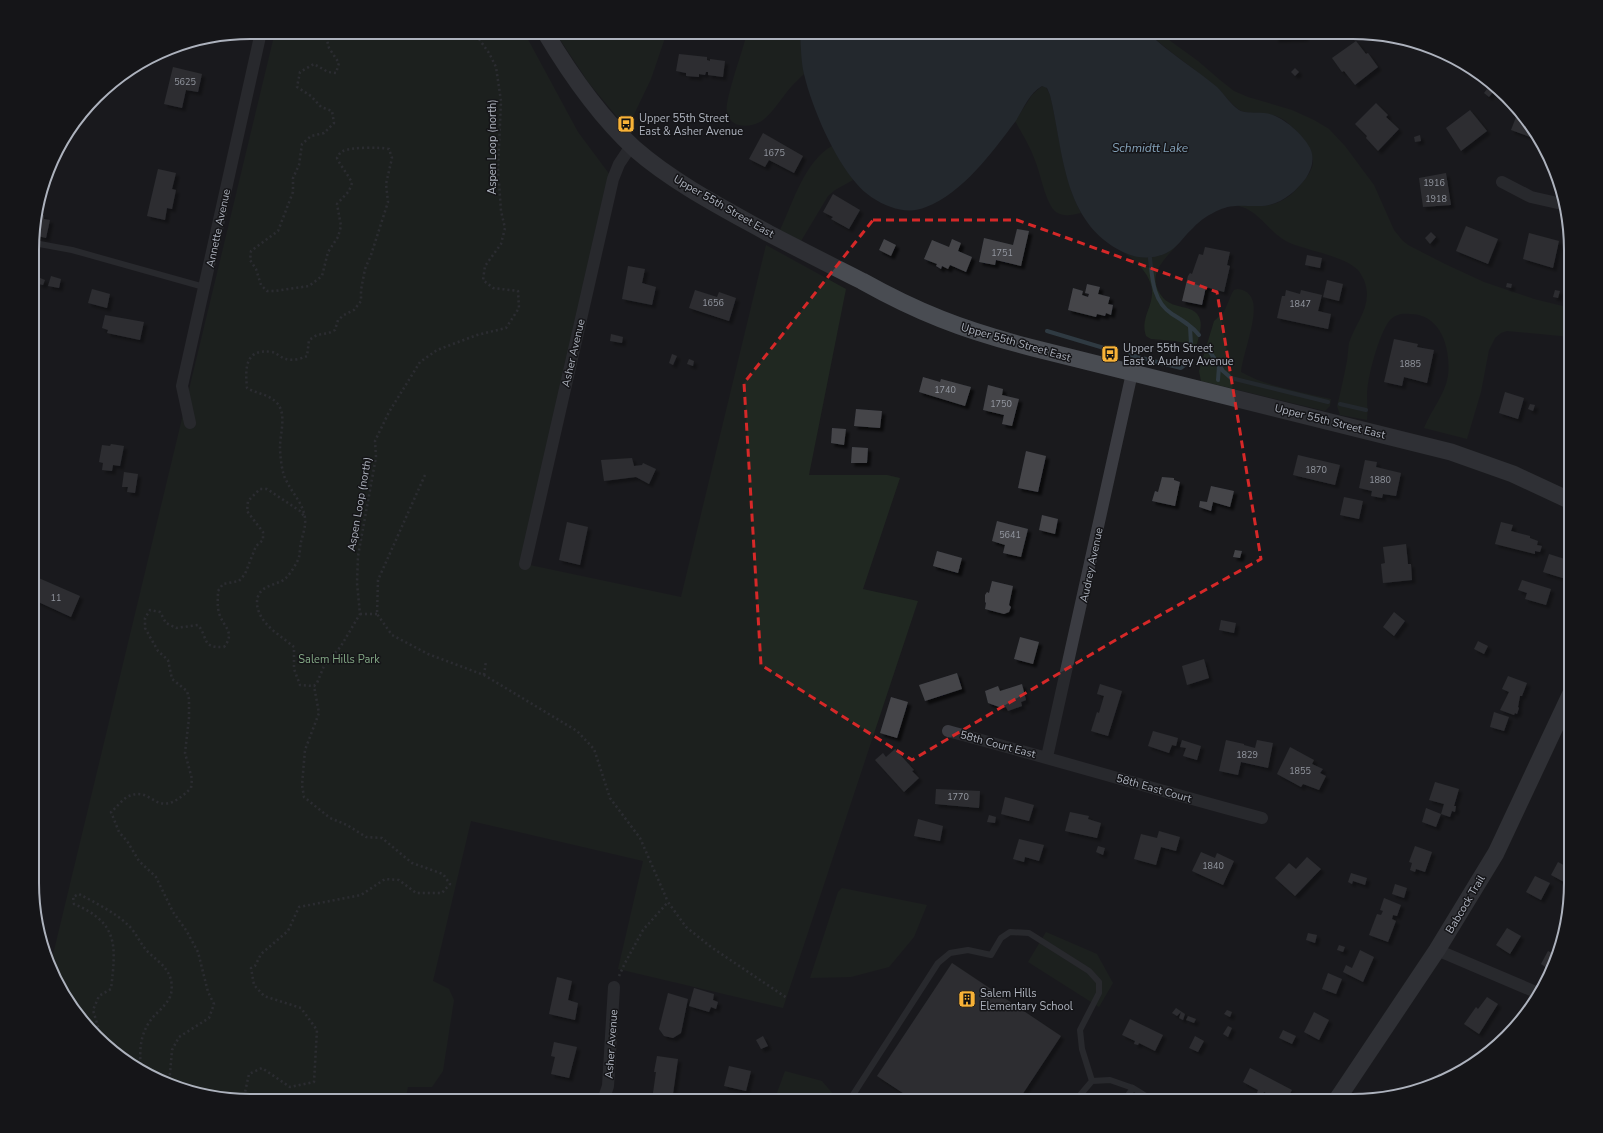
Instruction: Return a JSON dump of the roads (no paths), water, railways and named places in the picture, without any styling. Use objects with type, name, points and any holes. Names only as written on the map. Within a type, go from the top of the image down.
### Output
[{"type":"street","name":"Annette Avenue","points":[[190,423],[182,386],[259,39]]},
{"type":"street","name":"Upper 55th Street East","points":[[549,39],[588,96],[610,123],[631,146],[671,176],[732,213],[810,255],[929,314],[983,334],[1132,373],[1451,452],[1513,474],[1564,498]]},
{"type":"street","name":"Asher Avenue","points":[[525,564],[612,179],[619,164],[631,146]]},
{"type":"street","points":[[1502,182],[1531,197],[1559,203]]},
{"type":"street","name":"Audrey Avenue","points":[[1048,757],[1132,373]]},
{"type":"street","name":"Babcock Trail","points":[[1341,1094],[1437,950],[1496,853],[1564,706]]},
{"type":"street","name":"58th Court East","points":[[948,731],[1048,757]]},
{"type":"street","name":"58th East Court","points":[[1048,757],[1194,800],[1262,818]]},
{"type":"street","points":[[1437,950],[1534,991]]},
{"type":"street","name":"Asher Avenue","points":[[605,1094],[608,1086],[614,987]]},
{"type":"lane","points":[[39,244],[72,250],[204,287]]},
{"type":"lane","points":[[854,1094],[938,963],[950,953],[968,950],[991,955],[1000,938],[1010,932],[1029,933],[1089,971],[1099,982],[1099,993],[1080,1030],[1082,1049],[1092,1081]]},
{"type":"lane","points":[[1081,1094],[1092,1081],[1110,1080],[1133,1088],[1143,1094]]},
{"type":"lane","points":[[1129,1094],[1133,1088]]},
{"type":"water","name":"Schmidtt Lake","points":[[800,39],[1155,39],[1217,87],[1239,110],[1270,114],[1290,125],[1302,136],[1310,148],[1313,160],[1306,178],[1291,194],[1278,202],[1264,206],[1237,206],[1224,208],[1212,213],[1202,220],[1190,230],[1177,246],[1162,255],[1149,258],[1129,255],[1103,239],[1088,223],[1077,204],[1069,184],[1063,162],[1055,117],[1047,88],[1042,86],[1033,93],[1015,122],[997,146],[964,182],[939,201],[922,209],[904,210],[886,205],[876,200],[863,191],[848,173],[832,146],[818,117],[812,102],[802,64]]},
{"type":"waterway","points":[[1150,258],[1155,289],[1161,303],[1166,309],[1190,326],[1199,335]]},
{"type":"waterway","points":[[1190,327],[1191,344]]},
{"type":"waterway","points":[[1047,331],[1114,351]]},
{"type":"waterway","points":[[1210,352],[1223,371],[1231,378],[1328,402]]},
{"type":"waterway","points":[[1130,355],[1181,368],[1186,364]]},
{"type":"waterway","points":[[1218,380],[1219,366]]},
{"type":"waterway","points":[[1340,404],[1366,410]]},
{"type":"place","name":"Upper 55th Street East & Asher Avenue","points":[[626,124]]},
{"type":"place","name":"Upper 55th Street East & Audrey Avenue","points":[[1110,354]]},
{"type":"place","name":"Salem Hills Elementary School","points":[[967,999]]},
{"type":"park label","name":"Salem Hills Park","points":[[339,659]]}]
